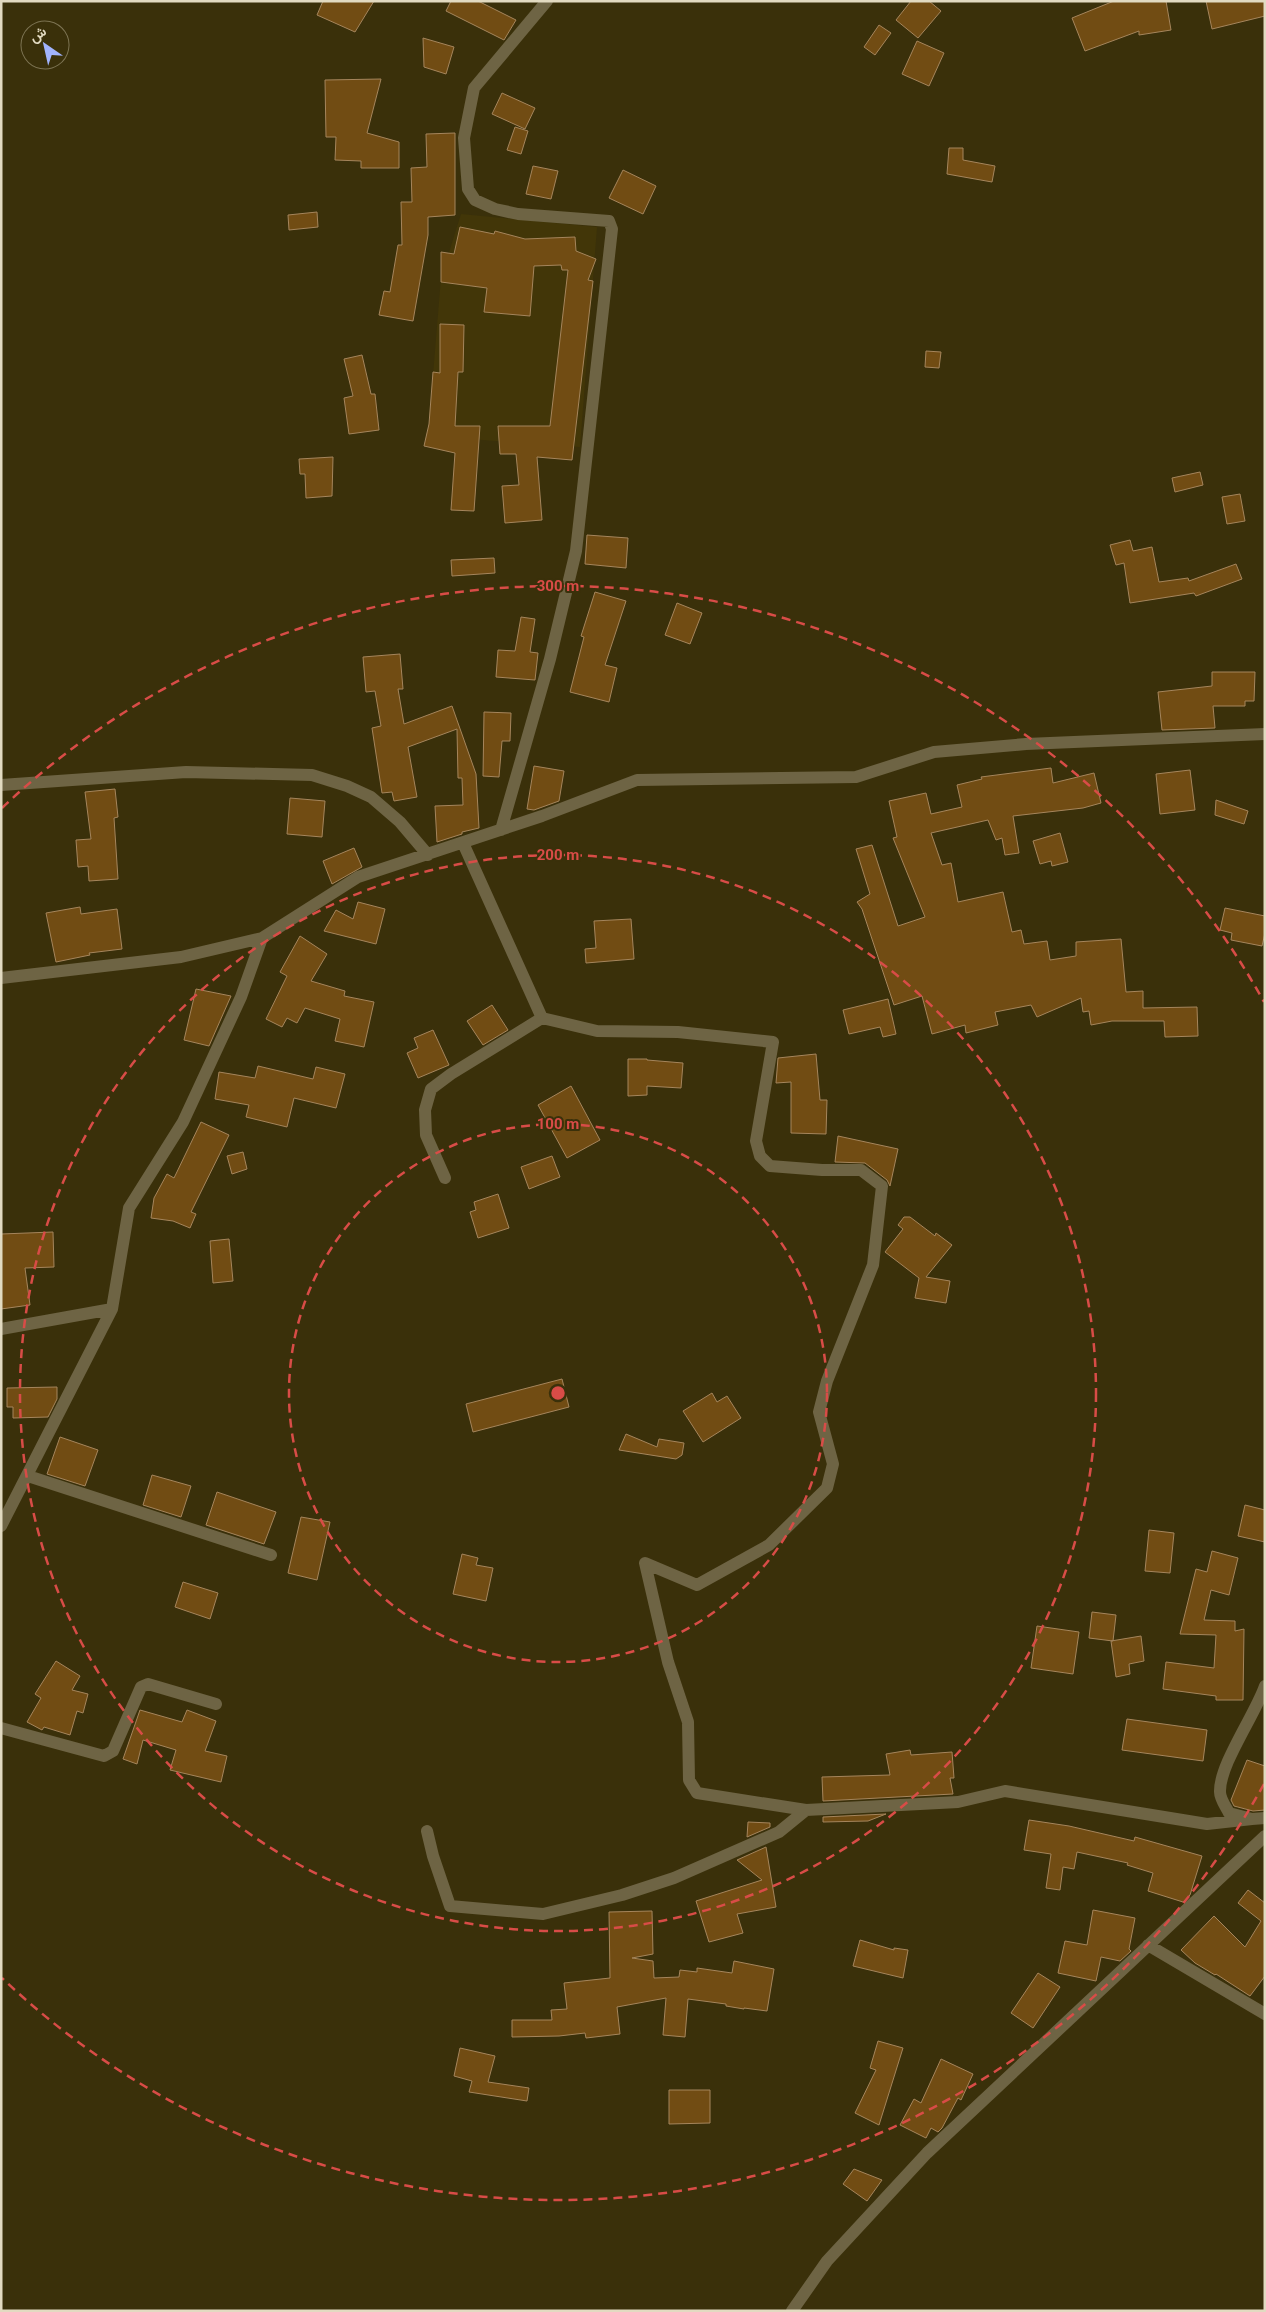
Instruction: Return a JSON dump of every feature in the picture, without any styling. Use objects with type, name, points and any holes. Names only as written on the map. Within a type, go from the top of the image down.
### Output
[{"type":"street","points":[[501,830],[550,659],[576,551],[612,228],[609,221],[518,214],[495,208],[475,200],[468,189],[464,138],[474,88],[547,1]]},
{"type":"street","points":[[1,978],[181,956],[262,938],[358,876],[501,830],[637,780],[856,777],[934,752],[1026,744],[1265,734]]},
{"type":"street","points":[[1,785],[186,772],[312,775],[347,786],[372,797],[400,822],[428,855]]},
{"type":"street","points":[[463,843],[542,1018]]},
{"type":"street","points":[[1,1526],[112,1308],[129,1208],[183,1122],[241,996],[262,938]]},
{"type":"street","points":[[445,1178],[426,1135],[425,1110],[431,1089],[451,1074],[542,1018],[597,1031],[678,1032],[773,1042],[756,1142],[760,1156],[770,1166],[822,1170],[862,1170],[882,1186],[873,1265],[826,1381],[820,1412],[833,1464],[828,1488],[769,1545],[697,1584],[645,1563],[668,1662],[688,1722],[689,1780],[698,1793],[806,1810],[958,1802],[1005,1791],[1207,1824],[1265,1818]]},
{"type":"street","points":[[1,1328],[112,1308]]},
{"type":"street","points":[[28,1476],[271,1555]]},
{"type":"street","points":[[1,1728],[104,1756],[113,1750],[141,1686],[148,1684],[216,1704]]},
{"type":"street","points":[[1252,1819],[1229,1813],[1220,1794],[1221,1776],[1260,1700],[1265,1686]]},
{"type":"street","points":[[427,1831],[433,1856],[450,1906],[543,1914],[622,1895],[674,1878],[779,1832],[806,1810]]},
{"type":"street","points":[[792,2311],[827,2261],[927,2153],[1265,1836]]},
{"type":"street","points":[[1148,1945],[1265,2014]]},
{"type":"shaded area","points":[[461,214],[597,227],[580,447],[428,436],[441,278]]},
{"type":"building","points":[[323,1],[374,1],[355,32],[317,15]]},
{"type":"building","points":[[451,1],[478,1],[516,20],[504,40],[446,11]]},
{"type":"building","points":[[911,1],[929,1],[941,11],[918,38],[896,20]]},
{"type":"building","points":[[1114,1],[1166,1],[1171,30],[1139,35],[1139,31],[1085,51],[1072,18]]},
{"type":"building","points":[[1206,1],[1265,1],[1265,16],[1212,29]]},
{"type":"building","points":[[879,25],[891,33],[875,55],[864,47]]},
{"type":"building","points":[[423,38],[454,47],[446,74],[424,67]]},
{"type":"building","points":[[917,41],[944,53],[929,86],[902,74]]},
{"type":"building","points":[[381,79],[367,133],[399,142],[399,168],[361,168],[361,161],[335,160],[336,137],[326,137],[325,80]]},
{"type":"building","points":[[502,93],[535,108],[525,129],[492,114]]},
{"type":"building","points":[[515,127],[528,131],[521,154],[507,150]]},
{"type":"building","points":[[455,133],[455,215],[428,217],[428,235],[413,321],[379,315],[384,291],[390,292],[398,245],[402,245],[401,202],[412,202],[411,168],[427,167],[426,134]]},
{"type":"building","points":[[949,148],[963,148],[963,160],[995,166],[992,182],[947,174]]},
{"type":"building","points":[[533,166],[558,171],[551,199],[526,194]]},
{"type":"building","points":[[623,170],[656,186],[643,214],[609,198]]},
{"type":"building","points":[[317,212],[318,227],[289,230],[288,215]]},
{"type":"building","points":[[460,227],[494,234],[495,231],[525,239],[575,237],[576,251],[596,259],[588,280],[593,281],[572,460],[537,457],[542,520],[505,523],[502,486],[519,485],[516,454],[500,454],[498,426],[550,426],[568,270],[562,270],[561,265],[534,266],[530,316],[484,312],[487,288],[441,282],[441,252],[454,254]]},
{"type":"building","points":[[440,324],[464,325],[463,372],[458,372],[455,426],[480,426],[474,511],[451,510],[455,453],[424,446],[429,424],[433,372],[440,373]]},
{"type":"building","points":[[926,351],[941,352],[939,368],[925,367]]},
{"type":"building","points":[[362,355],[371,394],[375,394],[379,430],[349,434],[344,398],[353,396],[344,359]]},
{"type":"building","points":[[333,457],[332,496],[306,498],[305,474],[300,474],[299,459]]},
{"type":"building","points":[[1200,472],[1203,485],[1175,492],[1172,478]]},
{"type":"building","points":[[1240,494],[1245,521],[1227,524],[1222,497]]},
{"type":"building","points":[[587,535],[628,538],[626,568],[585,564]]},
{"type":"building","points":[[1130,540],[1133,551],[1152,547],[1159,582],[1188,578],[1189,581],[1236,564],[1242,579],[1196,596],[1194,593],[1130,603],[1124,563],[1116,565],[1110,545]]},
{"type":"building","points":[[494,558],[495,573],[452,576],[451,560]]},
{"type":"building","points":[[595,592],[626,601],[605,665],[617,668],[609,702],[570,692],[584,637],[581,636]]},
{"type":"building","points":[[677,603],[702,613],[690,644],[665,635]]},
{"type":"building","points":[[521,617],[535,619],[530,652],[538,653],[535,680],[496,677],[498,650],[515,651]]},
{"type":"building","points":[[400,654],[403,689],[398,689],[404,724],[452,706],[476,774],[479,828],[462,832],[462,834],[437,842],[435,806],[463,805],[462,778],[458,778],[457,729],[408,747],[417,797],[394,801],[392,792],[382,793],[372,728],[381,726],[375,691],[366,692],[363,657]]},
{"type":"building","points":[[1212,672],[1255,672],[1254,701],[1245,701],[1245,706],[1213,706],[1215,728],[1162,730],[1158,692],[1212,686]]},
{"type":"building","points":[[484,712],[511,713],[510,741],[502,741],[499,777],[483,776]]},
{"type":"building","points":[[534,766],[564,771],[559,801],[534,810],[527,809]]},
{"type":"building","points":[[1051,768],[1053,783],[1094,773],[1101,803],[1083,808],[1013,816],[1019,853],[1005,855],[1002,838],[996,840],[988,820],[931,833],[942,865],[951,863],[958,902],[1003,892],[1012,932],[1021,930],[1024,944],[1047,941],[1050,960],[1076,956],[1076,942],[1121,939],[1126,992],[1143,991],[1143,1008],[1197,1007],[1198,1036],[1165,1037],[1164,1021],[1112,1021],[1091,1025],[1089,1011],[1083,1012],[1081,998],[1037,1017],[1031,1005],[995,1012],[998,1025],[966,1033],[965,1025],[932,1034],[922,996],[894,1005],[862,909],[857,902],[870,894],[856,849],[872,845],[898,926],[925,917],[893,838],[897,837],[889,801],[926,793],[931,814],[962,807],[957,785],[982,779],[981,777]]},
{"type":"building","points":[[1190,770],[1195,810],[1160,814],[1156,774]]},
{"type":"building","points":[[115,789],[118,817],[114,818],[118,879],[89,881],[88,866],[78,867],[76,840],[91,839],[85,792]]},
{"type":"building","points":[[290,798],[325,801],[322,837],[287,834]]},
{"type":"building","points":[[1216,800],[1248,811],[1244,824],[1215,815]]},
{"type":"building","points":[[1060,833],[1068,862],[1052,866],[1051,861],[1040,864],[1033,841]]},
{"type":"building","points":[[354,848],[362,867],[332,884],[323,861]]},
{"type":"building","points":[[358,902],[385,909],[376,944],[324,931],[336,910],[353,919]]},
{"type":"building","points":[[80,907],[81,914],[117,909],[122,949],[89,953],[90,955],[56,962],[46,913]]},
{"type":"building","points":[[1225,908],[1265,916],[1265,933],[1262,946],[1231,940],[1232,933],[1220,930]]},
{"type":"building","points":[[631,919],[634,959],[586,963],[585,949],[596,948],[594,921]]},
{"type":"building","points":[[300,936],[327,954],[311,981],[345,991],[344,996],[374,1002],[364,1047],[335,1041],[340,1019],[305,1008],[297,1023],[287,1018],[282,1027],[266,1019],[287,976],[280,972]]},
{"type":"building","points":[[196,989],[231,996],[209,1046],[184,1040]]},
{"type":"building","points":[[888,999],[896,1034],[883,1037],[880,1027],[849,1034],[843,1010]]},
{"type":"building","points":[[492,1005],[508,1030],[483,1045],[467,1021]]},
{"type":"building","points":[[433,1030],[449,1065],[418,1078],[407,1053],[418,1048],[414,1038]]},
{"type":"building","points":[[816,1054],[820,1100],[827,1100],[826,1134],[791,1133],[791,1082],[776,1083],[778,1058]]},
{"type":"building","points":[[628,1059],[683,1063],[681,1088],[647,1086],[647,1095],[628,1096]]},
{"type":"building","points":[[258,1066],[313,1079],[316,1067],[345,1074],[336,1108],[294,1098],[287,1127],[246,1117],[249,1105],[215,1099],[219,1072],[255,1078]]},
{"type":"building","points":[[571,1086],[600,1140],[567,1158],[538,1105]]},
{"type":"building","points":[[201,1122],[229,1135],[191,1212],[196,1214],[190,1228],[173,1221],[151,1218],[154,1198],[167,1174],[174,1178]]},
{"type":"building","points":[[838,1136],[898,1149],[890,1186],[887,1180],[865,1163],[835,1162]]},
{"type":"building","points":[[243,1152],[247,1169],[232,1174],[227,1156]]},
{"type":"building","points":[[552,1156],[560,1177],[529,1189],[521,1167]]},
{"type":"building","points":[[498,1194],[509,1228],[478,1238],[470,1212],[476,1210],[474,1202]]},
{"type":"building","points":[[904,1217],[910,1217],[935,1236],[936,1233],[952,1245],[926,1277],[950,1281],[946,1303],[915,1298],[919,1278],[885,1252],[903,1229],[898,1225]]},
{"type":"building","points":[[53,1232],[54,1267],[25,1268],[30,1305],[1,1309],[1,1234]]},
{"type":"building","points":[[229,1239],[233,1281],[213,1283],[210,1241]]},
{"type":"building","points":[[562,1379],[569,1407],[473,1432],[466,1404]]},
{"type":"building","points":[[57,1387],[57,1399],[48,1417],[13,1418],[13,1407],[7,1407],[7,1388]]},
{"type":"building","points":[[712,1393],[717,1402],[727,1396],[741,1418],[703,1442],[683,1411]]},
{"type":"building","points":[[626,1434],[657,1447],[659,1439],[684,1443],[682,1455],[676,1459],[619,1450]]},
{"type":"building","points":[[60,1437],[98,1450],[85,1486],[47,1474]]},
{"type":"building","points":[[152,1475],[191,1486],[181,1517],[143,1505]]},
{"type":"building","points":[[217,1492],[276,1512],[264,1544],[206,1525]]},
{"type":"building","points":[[1245,1505],[1265,1510],[1265,1542],[1238,1536]]},
{"type":"building","points":[[301,1517],[330,1522],[317,1580],[288,1573]]},
{"type":"building","points":[[1149,1530],[1174,1533],[1170,1573],[1145,1571]]},
{"type":"building","points":[[1212,1551],[1238,1558],[1229,1595],[1211,1590],[1204,1620],[1235,1621],[1235,1631],[1244,1629],[1243,1700],[1216,1700],[1216,1696],[1163,1689],[1166,1662],[1214,1668],[1216,1635],[1180,1634],[1196,1569],[1207,1572]]},
{"type":"building","points":[[462,1554],[478,1558],[476,1565],[493,1568],[486,1601],[453,1594]]},
{"type":"building","points":[[183,1582],[218,1593],[210,1619],[175,1607]]},
{"type":"building","points":[[1092,1612],[1116,1615],[1113,1641],[1089,1638]]},
{"type":"building","points":[[1037,1626],[1079,1632],[1073,1674],[1031,1668]]},
{"type":"building","points":[[1141,1636],[1144,1661],[1129,1664],[1130,1674],[1116,1677],[1111,1641]]},
{"type":"building","points":[[56,1661],[80,1676],[72,1690],[88,1694],[83,1713],[77,1711],[70,1735],[44,1727],[42,1730],[27,1722],[41,1698],[35,1694]]},
{"type":"building","points":[[140,1710],[182,1722],[187,1710],[216,1721],[205,1751],[227,1756],[221,1782],[170,1770],[176,1750],[143,1740],[137,1764],[123,1759]]},
{"type":"building","points":[[1127,1719],[1207,1730],[1203,1761],[1122,1750]]},
{"type":"building","points":[[910,1750],[911,1755],[952,1752],[954,1778],[950,1778],[953,1794],[823,1801],[822,1777],[890,1775],[886,1754]]},
{"type":"building","points":[[1247,1760],[1265,1766],[1265,1810],[1253,1811],[1234,1806],[1231,1800]]},
{"type":"building","points":[[886,1814],[868,1821],[823,1822],[823,1817]]},
{"type":"building","points":[[1029,1820],[1069,1826],[1134,1841],[1135,1837],[1202,1856],[1190,1895],[1183,1902],[1148,1891],[1153,1873],[1127,1865],[1128,1863],[1077,1852],[1074,1869],[1063,1867],[1060,1890],[1046,1888],[1051,1854],[1024,1850]]},
{"type":"building","points":[[748,1822],[770,1823],[770,1827],[747,1837]]},
{"type":"building","points":[[766,1847],[776,1907],[737,1914],[743,1933],[709,1942],[696,1901],[762,1880],[737,1860]]},
{"type":"building","points":[[1248,1890],[1265,1903],[1265,1976],[1250,1996],[1195,1963],[1181,1950],[1214,1916],[1245,1947],[1261,1921],[1238,1903]]},
{"type":"building","points":[[1093,1910],[1135,1918],[1129,1949],[1131,1951],[1120,1961],[1101,1957],[1096,1981],[1058,1973],[1065,1941],[1087,1945]]},
{"type":"building","points":[[652,1911],[653,1954],[632,1958],[653,1961],[654,1978],[679,1977],[680,1970],[697,1972],[697,1968],[732,1973],[734,1961],[774,1969],[767,2011],[688,1999],[685,2037],[663,2035],[666,1998],[617,2007],[620,2034],[586,2038],[585,2033],[559,2036],[512,2037],[512,2020],[552,2020],[551,2010],[567,2009],[564,1983],[610,1978],[609,1912]]},
{"type":"building","points":[[860,1940],[894,1950],[894,1948],[908,1950],[903,1978],[853,1966]]},
{"type":"building","points":[[1038,1973],[1060,1987],[1033,2028],[1011,2013]]},
{"type":"building","points":[[878,2041],[903,2048],[879,2125],[855,2113],[876,2070],[870,2068]]},
{"type":"building","points":[[460,2048],[495,2056],[488,2082],[529,2088],[527,2101],[469,2092],[472,2081],[454,2076]]},
{"type":"building","points":[[941,2059],[973,2074],[961,2100],[958,2098],[942,2128],[938,2132],[931,2128],[926,2138],[900,2125],[914,2099],[921,2103]]},
{"type":"building","points":[[669,2090],[710,2090],[710,2123],[669,2124]]},
{"type":"building","points":[[854,2169],[882,2180],[867,2201],[843,2184]]}]
